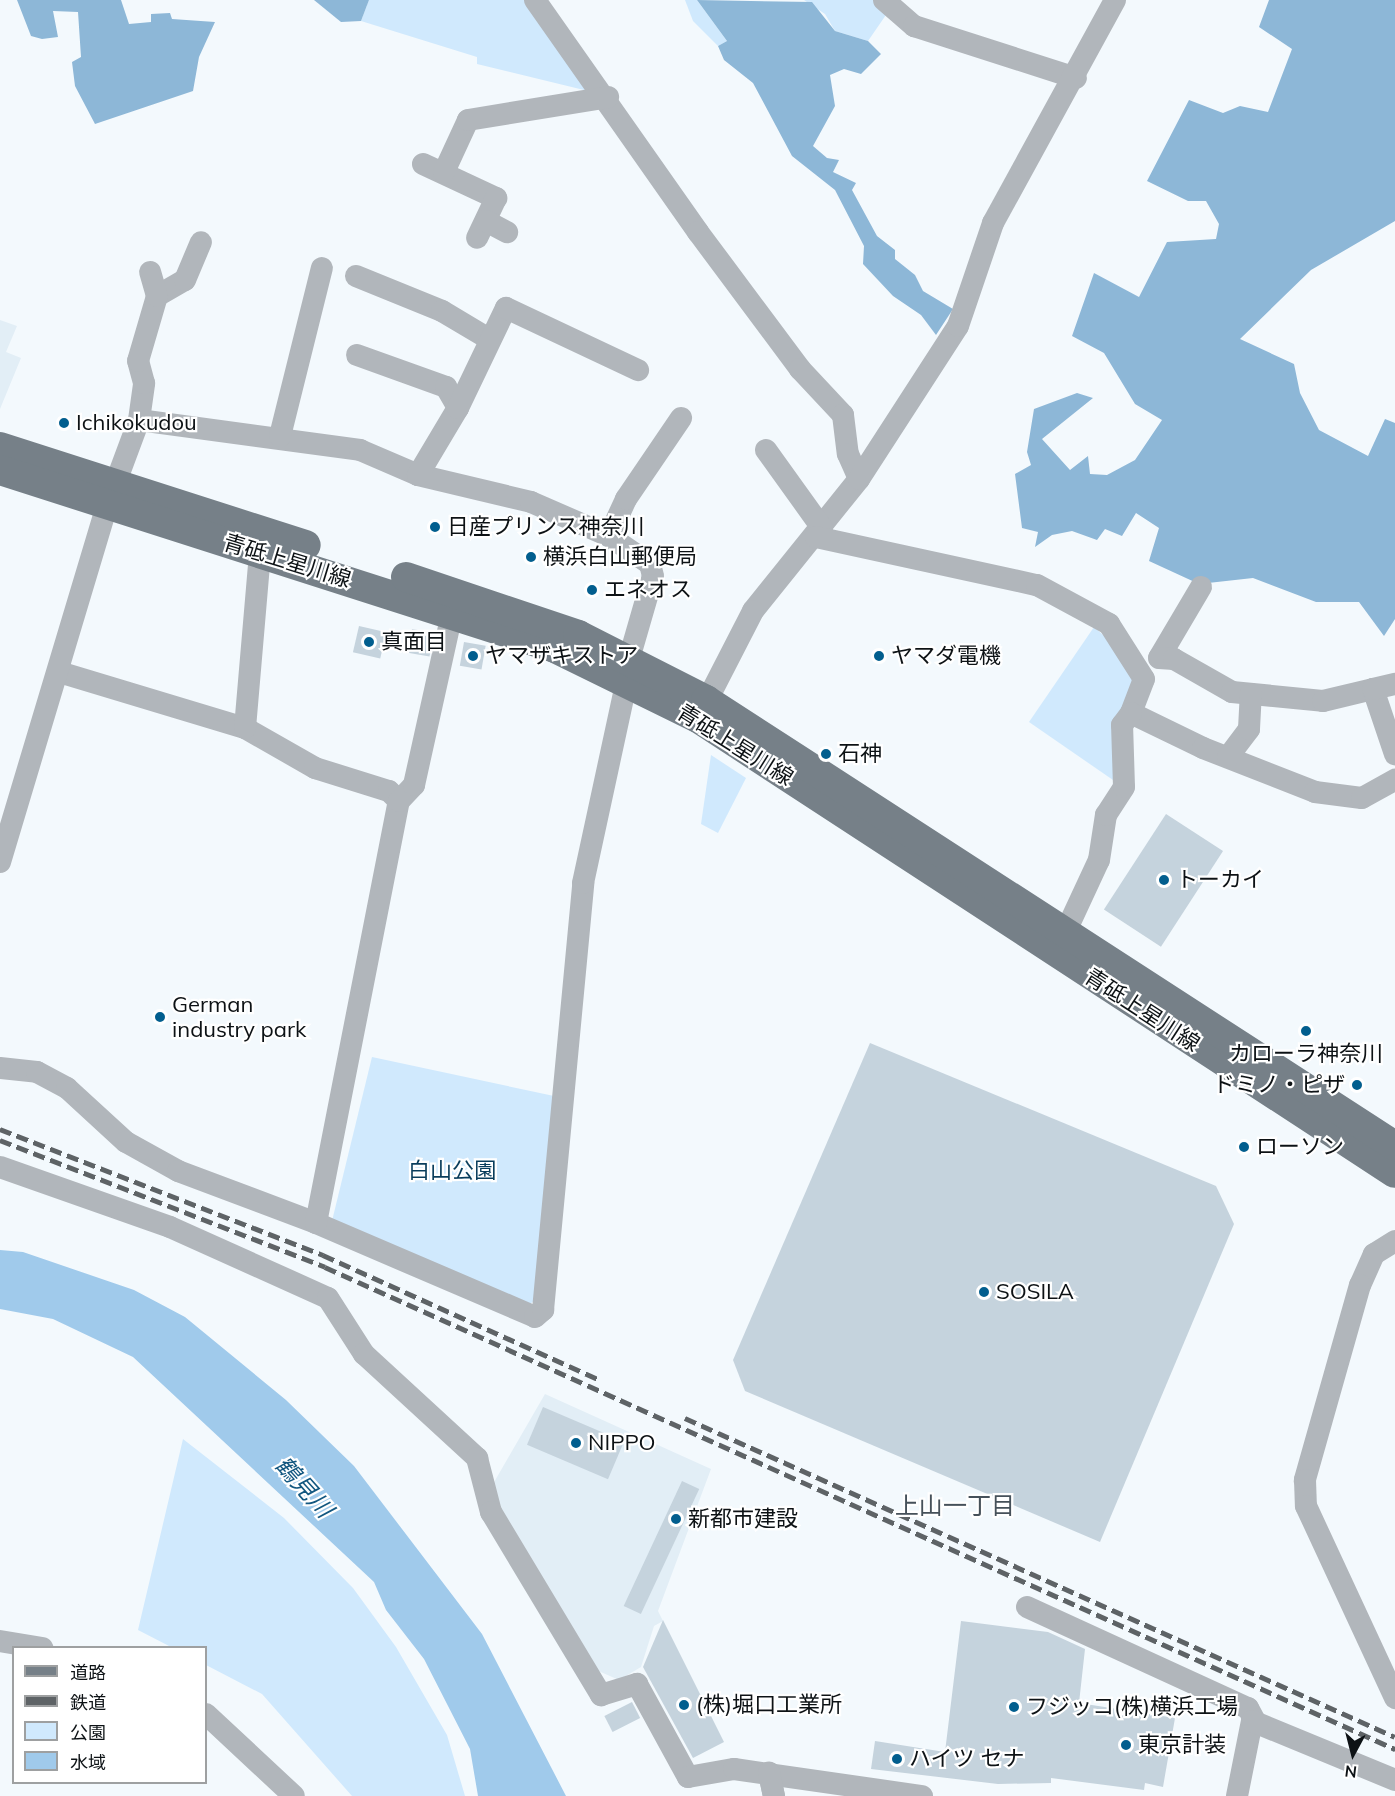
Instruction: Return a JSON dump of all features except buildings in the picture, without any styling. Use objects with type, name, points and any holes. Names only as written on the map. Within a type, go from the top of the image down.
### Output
[{"type":"main road","name":"青砥上星川線","points":[[0,447],[111,496],[260,553],[628,671]]},
{"type":"main road","name":"青砥上星川線","points":[[0,470],[111,496],[476,598],[628,671],[702,709],[1060,943],[1395,1173]]},
{"type":"main road","name":"青砥上星川線","points":[[1060,943],[1395,1146]]},
{"type":"street","points":[[535,0],[608,98],[698,232],[800,369],[843,415],[848,454],[859,479]]},
{"type":"street","points":[[884,0],[914,26],[1076,78]]},
{"type":"street","points":[[702,709],[753,611],[819,533],[859,479],[958,326],[993,223],[1076,78],[1115,0]]},
{"type":"street","points":[[507,232],[482,230],[496,198],[433,168],[468,120],[608,98]]},
{"type":"street","points":[[157,297],[185,280],[201,242]]},
{"type":"street","points":[[280,435],[322,268]]},
{"type":"street","points":[[0,862],[111,496],[139,420],[144,383],[138,361],[157,297],[150,272]]},
{"type":"street","points":[[356,276],[442,311],[489,339]]},
{"type":"street","points":[[418,475],[458,408],[489,339],[506,308],[638,370]]},
{"type":"street","points":[[357,355],[446,387],[458,408]]},
{"type":"street","points":[[609,536],[626,499],[681,418]]},
{"type":"street","points":[[0,1068],[37,1072],[67,1088],[126,1142],[178,1171],[316,1223],[535,1317],[543,1310],[582,883],[628,671],[653,576],[650,564],[609,536],[531,502],[418,475],[360,450],[280,435],[139,420]]},
{"type":"street","points":[[766,450],[819,533],[1037,585],[1109,624],[1144,679]]},
{"type":"street","points":[[245,728],[260,553]]},
{"type":"street","points":[[1060,943],[1099,860],[1106,815],[1124,787],[1122,725],[1131,713],[1144,679],[1201,587]]},
{"type":"street","points":[[316,1223],[399,801],[414,785],[452,614]]},
{"type":"street","points":[[1159,658],[1174,659],[1232,692],[1323,702],[1384,686],[1395,754]]},
{"type":"street","points":[[58,672],[245,728],[315,768],[388,791],[399,801]]},
{"type":"street","points":[[1228,757],[1249,729],[1251,694]]},
{"type":"street","points":[[1131,713],[1228,757],[1315,792],[1362,798],[1395,780]]},
{"type":"street","points":[[0,1167],[170,1227],[327,1298],[364,1354],[477,1458],[491,1512],[601,1695],[637,1684],[688,1777],[734,1769],[922,1796]]},
{"type":"street","points":[[1395,1241],[1374,1254],[1360,1284],[1305,1480],[1306,1506],[1395,1698]]},
{"type":"street","points":[[1027,1607],[1248,1708],[1255,1721],[1395,1780]]},
{"type":"street","points":[[0,1641],[35,1646]]},
{"type":"street","points":[[207,1715],[294,1796]]},
{"type":"street","points":[[1237,1796],[1255,1721]]},
{"type":"street","points":[[769,1773],[774,1796]]},
{"type":"shaded area","points":[[17,0],[121,0],[129,24],[151,22],[151,14],[170,13],[172,19],[215,22],[199,57],[193,91],[95,124],[75,86],[72,62],[81,57],[78,12],[53,11],[58,37],[42,39],[31,36]]},
{"type":"shaded area","points":[[314,0],[369,0],[361,21],[341,22]]},
{"type":"shaded area","points":[[697,0],[812,2],[835,31],[868,41],[881,54],[861,74],[844,69],[830,75],[835,106],[813,146],[827,158],[839,160],[833,172],[856,183],[852,190],[877,236],[895,250],[895,259],[915,275],[923,291],[953,309],[936,335],[921,315],[893,296],[863,264],[864,246],[835,190],[792,156],[753,83],[724,60],[718,46],[727,41]]},
{"type":"shaded area","points":[[1269,0],[1395,0],[1395,221],[1311,270],[1240,339],[1294,364],[1300,393],[1319,430],[1368,456],[1385,419],[1395,423],[1395,619],[1384,636],[1359,602],[1316,602],[1253,578],[1199,584],[1149,561],[1159,528],[1136,513],[1122,536],[1105,529],[1097,540],[1072,531],[1052,535],[1035,547],[1038,532],[1022,528],[1015,474],[1031,465],[1027,452],[1034,409],[1077,393],[1093,398],[1042,439],[1070,470],[1088,456],[1090,474],[1107,475],[1135,460],[1162,420],[1135,404],[1104,353],[1072,336],[1094,273],[1139,297],[1167,242],[1216,239],[1219,224],[1206,201],[1188,201],[1147,181],[1189,100],[1223,113],[1240,106],[1268,112],[1292,49],[1259,27]]},
{"type":"shaded area","points":[[0,320],[17,326],[6,352],[21,358],[0,409]]},
{"type":"shaded area","points":[[545,1394],[711,1469],[658,1611],[663,1621],[654,1626],[641,1667],[619,1680],[594,1669],[497,1506],[493,1484]]},
{"type":"green space","points":[[369,0],[528,0],[590,87],[584,90],[477,64],[477,57],[361,21]]},
{"type":"green space","points":[[685,0],[697,0],[727,41],[718,46],[693,21]]},
{"type":"green space","points":[[804,0],[873,0],[888,12],[868,41],[835,31],[825,14]]},
{"type":"green space","points":[[1094,627],[1126,655],[1137,675],[1113,780],[1029,722]]},
{"type":"green space","points":[[711,755],[746,778],[718,833],[701,824]]},
{"type":"green space","name":"白山公園","points":[[372,1057],[554,1096],[534,1301],[527,1306],[332,1221]]},
{"type":"green space","points":[[183,1439],[284,1518],[353,1588],[396,1647],[447,1735],[465,1796],[352,1796],[262,1694],[207,1666],[207,1646],[169,1646],[138,1630]]},
{"type":"water","name":"鶴見川","points":[[0,1250],[23,1252],[134,1290],[185,1317],[286,1400],[354,1466],[482,1634],[566,1796],[478,1796],[470,1749],[424,1659],[386,1610],[374,1582],[133,1357],[53,1319],[0,1309]]},
{"type":"railway","points":[[0,1129],[323,1255],[597,1379]]},
{"type":"railway","points":[[0,1140],[325,1267],[1395,1749]]},
{"type":"railway","points":[[685,1418],[1395,1737]]},
{"type":"place","name":"Ichikokudou","points":[[64,423]]},
{"type":"place","name":"日産プリンス神奈川","points":[[435,527]]},
{"type":"place","name":"横浜白山郵便局","points":[[531,557]]},
{"type":"place","name":"エネオス","points":[[592,590]]},
{"type":"place","name":"真面目","points":[[369,642]]},
{"type":"place","name":"ヤマザキストア","points":[[473,656]]},
{"type":"place","name":"ヤマダ電機","points":[[879,656]]},
{"type":"place","name":"石神","points":[[826,754]]},
{"type":"place","name":"トーカイ","points":[[1164,880]]},
{"type":"place","name":"German industry park","points":[[160,1017]]},
{"type":"place","name":"カローラ神奈川","points":[[1306,1031]]},
{"type":"place","name":"ドミノ・ピザ","points":[[1357,1085]]},
{"type":"place","name":"ローソン","points":[[1244,1147]]},
{"type":"place","name":"SOSILA","points":[[984,1292]]},
{"type":"place","name":"NIPPO","points":[[576,1443]]},
{"type":"place","name":"新都市建設","points":[[676,1519]]},
{"type":"place","name":"(株)堀口工業所","points":[[684,1705]]},
{"type":"place","name":"フジッコ(株)横浜工場","points":[[1014,1707]]},
{"type":"place","name":"東京計装","points":[[1126,1745]]},
{"type":"place","name":"ハイツ セナ","points":[[897,1759]]},
{"type":"district","name":"上山一丁目","points":[[955,1506]]}]
